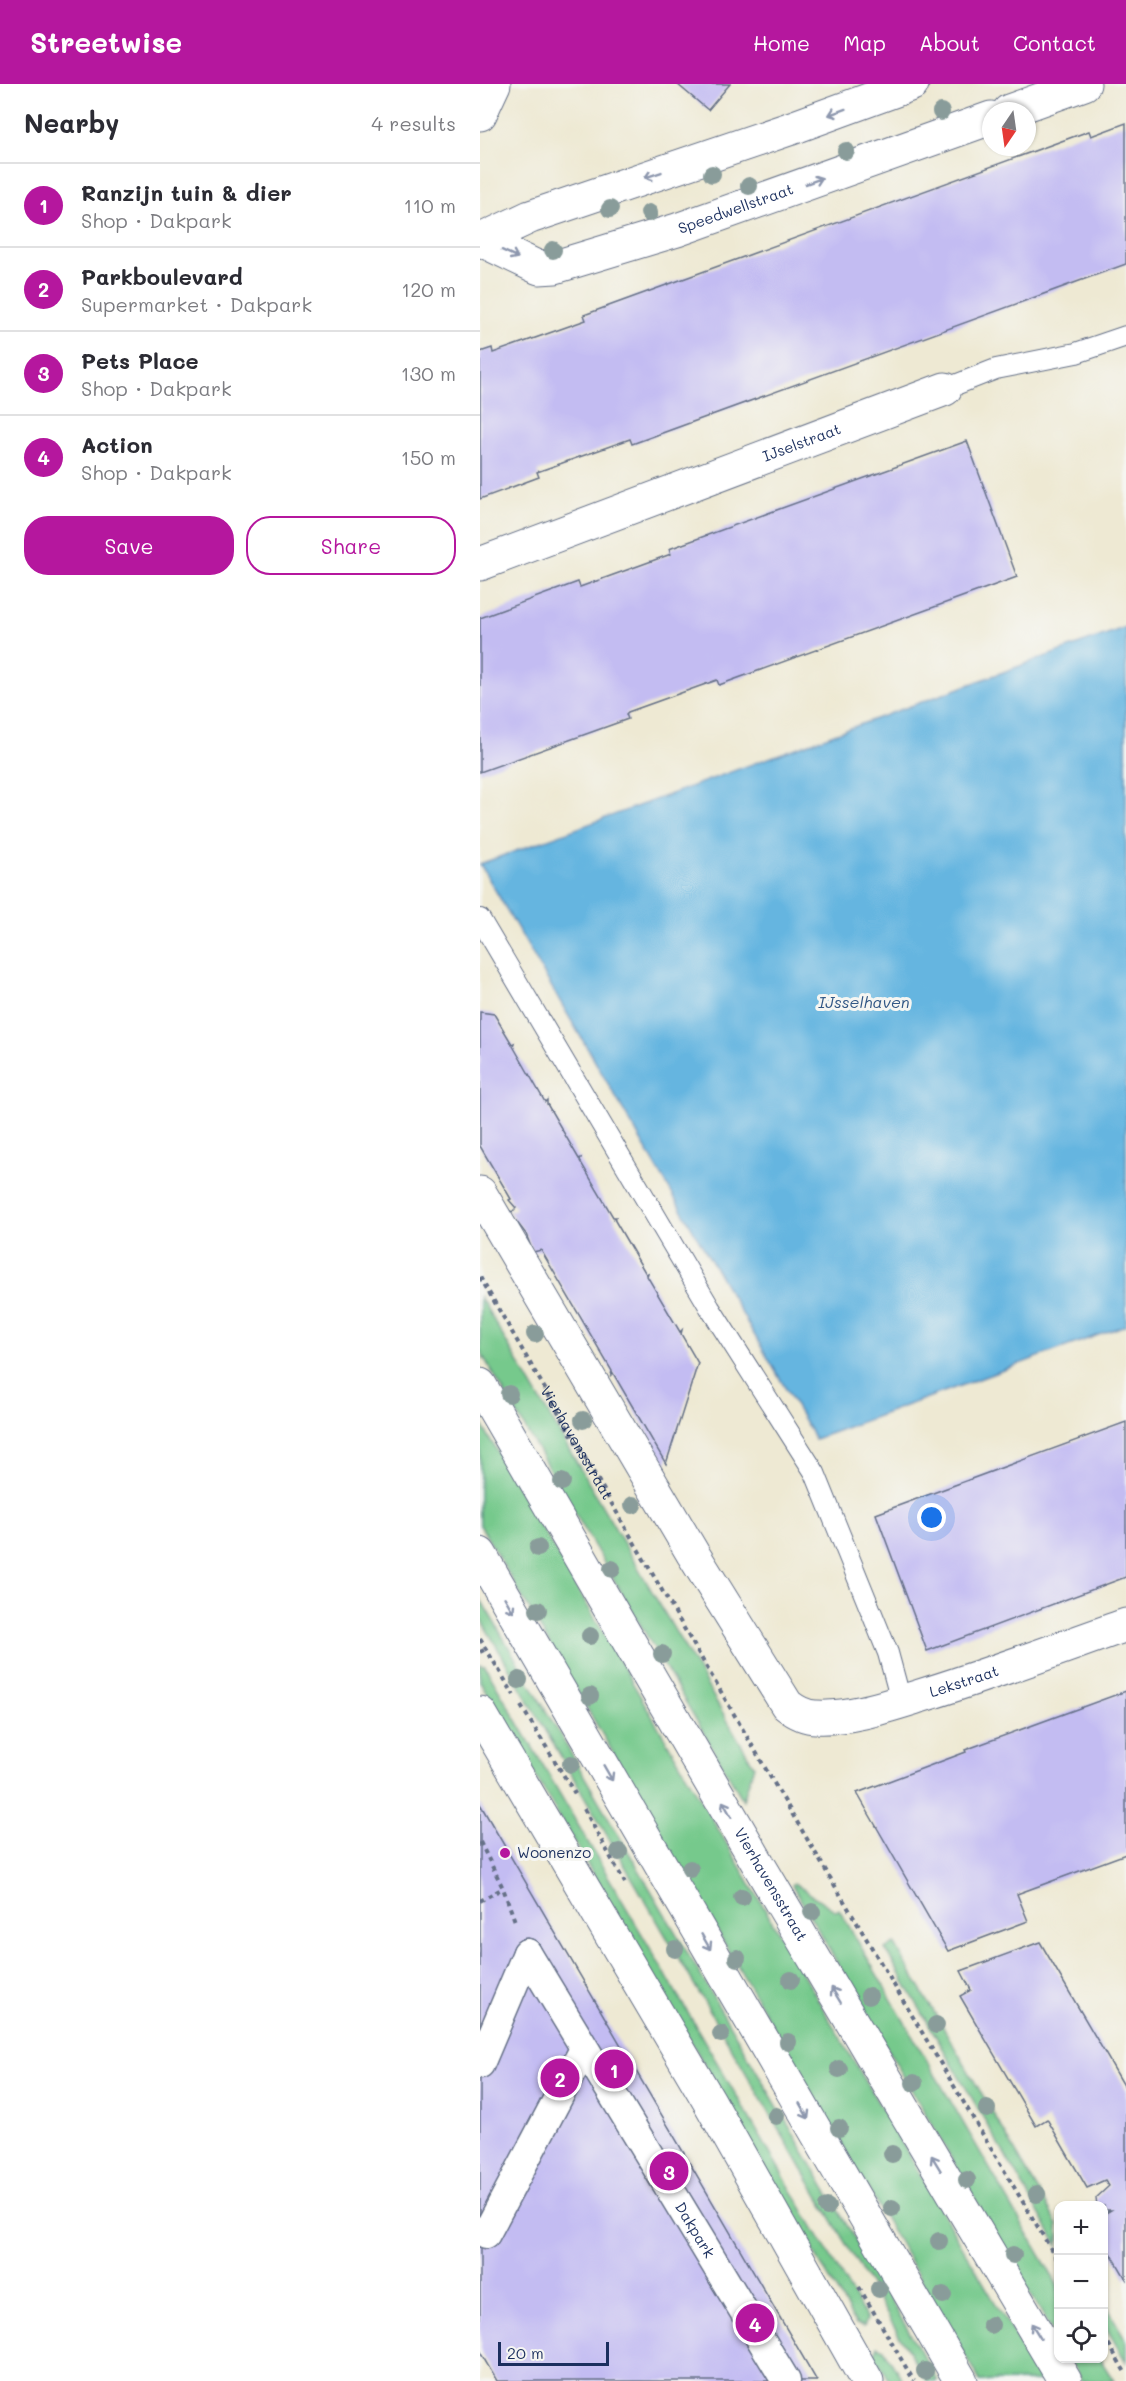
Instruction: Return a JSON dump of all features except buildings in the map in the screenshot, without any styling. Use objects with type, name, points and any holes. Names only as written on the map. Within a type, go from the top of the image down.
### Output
[{"type":"street","points":[[480,114],[494,84]]},
{"type":"street","name":"Speedwellstraat","points":[[480,240],[530,217],[789,129],[912,84]]},
{"type":"street","points":[[1034,102],[1084,84]]},
{"type":"street","name":"Speedwellstraat","points":[[480,240],[539,267],[555,267],[677,230],[982,120]]},
{"type":"street","name":"IJselstraat","points":[[480,564],[945,389]]},
{"type":"street","name":"Lekstraat","points":[[480,1192],[693,1554],[787,1705],[796,1712],[814,1717],[826,1717],[901,1701],[967,1681],[1126,1624]]},
{"type":"street","name":"Vierhavensstraat","points":[[480,1385],[760,1867],[1065,2381]]},
{"type":"street","points":[[480,1554],[961,2381]]},
{"type":"street","points":[[480,1713],[703,2091],[867,2381]]},
{"type":"street","points":[[480,2064],[527,1953]]},
{"type":"street","name":"Dakpark","points":[[527,1953],[786,2381]]},
{"type":"street","points":[[486,2234],[584,2049]]},
{"type":"lane","name":"IJselstraat","points":[[945,389],[996,369],[1076,353],[1126,336]]},
{"type":"lane","points":[[480,919],[710,1308],[815,1473],[888,1653],[901,1701]]},
{"type":"path","name":"Vierhavensstraat","points":[[480,1277],[784,1799],[1055,2255]]},
{"type":"path","points":[[480,1652],[486,1649]]},
{"type":"path","points":[[480,1842],[503,1888],[527,1953]]},
{"type":"path","points":[[480,1901],[503,1888]]},
{"type":"path","points":[[1108,2343],[1126,2374]]},
{"type":"green space","points":[[480,1297],[754,1766],[743,1800],[480,1351]]},
{"type":"green space","points":[[480,1422],[1041,2381],[980,2381],[480,1525]]},
{"type":"green space","points":[[480,1598],[938,2381],[926,2381],[480,1618]]},
{"type":"green space","points":[[480,1665],[485,1666],[867,2319],[864,2326],[856,2324],[480,1681]]},
{"type":"green space","points":[[794,1883],[836,1911],[839,1909],[1054,2279],[1054,2334],[792,1885]]},
{"type":"green space","points":[[894,1943],[1054,2218],[1054,2239],[885,1949]]},
{"type":"green space","points":[[1108,2309],[1126,2340],[1126,2362],[1108,2331]]},
{"type":"green space","points":[[877,2346],[884,2349],[903,2381],[890,2381],[874,2353]]},
{"type":"green space","points":[[1071,2363],[1103,2363],[1114,2381],[1082,2381]]},
{"type":"water","name":"IJsselhaven","points":[[1126,627],[1126,1325],[815,1439],[480,864]]},
{"type":"place","name":"Woonenzo","points":[[505,1853]]},
{"type":"place","name":"Ranzijn tuin & dier","points":[[614,2069]]},
{"type":"place","name":"Parkboulevard","points":[[560,2078]]},
{"type":"place","name":"Pets Place","points":[[669,2171]]},
{"type":"place","name":"Action","points":[[755,2323]]}]
